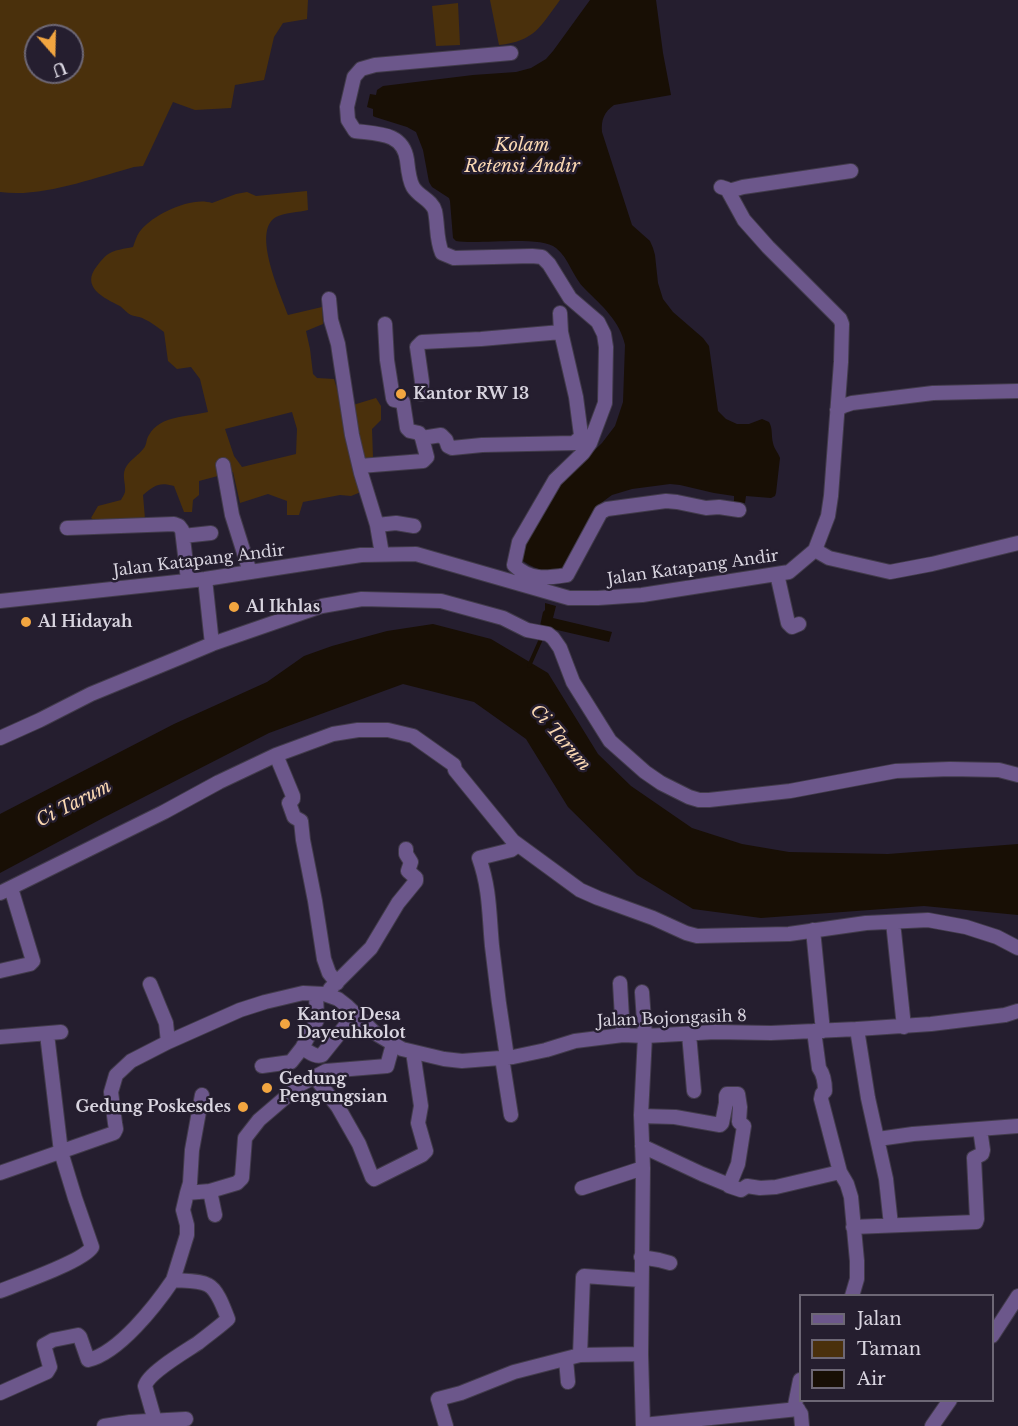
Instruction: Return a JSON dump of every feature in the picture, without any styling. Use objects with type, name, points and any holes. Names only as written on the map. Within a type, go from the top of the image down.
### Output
[{"type":"street","points":[[511,53],[375,65],[361,69],[354,76],[347,107],[348,120],[355,130],[392,137],[400,142],[406,152],[412,186],[434,209],[438,244],[442,253],[454,258],[542,257],[549,264],[570,298],[598,322],[604,334],[606,347],[605,403],[590,443],[555,480],[519,542],[514,565],[521,572],[543,579],[567,574],[601,512],[607,509],[666,501],[706,508],[739,510]]},
{"type":"street","name":"Jalan Katapang Andir","points":[[0,601],[205,579],[361,555],[382,554],[416,554],[569,598],[642,595],[789,572],[815,549],[828,516],[841,362],[841,320],[744,220],[725,189],[852,171]]},
{"type":"street","points":[[329,299],[352,435],[382,554]]},
{"type":"street","points":[[422,438],[441,435],[448,447],[452,448],[578,441],[580,435],[576,397],[561,332],[560,313]]},
{"type":"street","points":[[360,466],[423,461],[427,457],[419,433],[407,428],[404,404],[393,399],[387,360],[386,324]]},
{"type":"street","points":[[421,394],[422,382],[417,347],[422,342],[561,332]]},
{"type":"street","points":[[837,410],[852,403],[933,393],[1018,391]]},
{"type":"street","points":[[223,465],[232,515],[250,572]]},
{"type":"street","points":[[376,525],[396,523],[414,526]]},
{"type":"street","points":[[67,528],[174,524],[181,528],[188,580]]},
{"type":"street","points":[[183,536],[211,533]]},
{"type":"street","points":[[815,549],[829,558],[890,572],[1018,543]]},
{"type":"street","points":[[777,574],[788,623],[792,627],[799,624]]},
{"type":"street","points":[[205,579],[212,644]]},
{"type":"street","points":[[0,738],[91,694],[212,644],[322,606],[362,599],[441,601],[503,618],[527,630],[548,634],[560,648],[573,682],[610,741],[645,772],[689,797],[709,801],[790,791],[902,771],[999,770],[1018,776]]},
{"type":"street","points":[[0,971],[30,964],[33,961],[5,890],[276,755],[333,734],[358,730],[388,730],[413,736],[454,765],[455,770],[513,842],[580,890],[686,933],[697,936],[777,934],[866,923],[927,920],[966,927],[997,937],[1018,948]]},
{"type":"street","points":[[276,755],[293,796],[289,803],[291,810],[294,817],[301,821],[324,959],[329,973],[337,983]]},
{"type":"street","points":[[511,1115],[488,892],[484,872],[478,858],[511,850],[518,845]]},
{"type":"street","points":[[0,1173],[110,1135],[115,1131],[111,1092],[116,1075],[131,1061],[240,1010],[303,993],[320,994],[337,983],[371,948],[398,903],[416,881],[408,870],[411,860],[406,854],[406,849]]},
{"type":"street","points":[[893,922],[904,1026]]},
{"type":"street","points":[[813,930],[819,1068],[825,1086],[821,1099],[840,1172],[847,1184],[850,1197],[857,1261],[857,1279],[853,1294]]},
{"type":"street","points":[[620,983],[623,1035]]},
{"type":"street","points":[[150,984],[166,1023],[168,1042]]},
{"type":"street","points":[[642,992],[645,1036],[641,1116],[643,1425],[798,1409]]},
{"type":"street","points":[[262,1066],[291,1062],[302,1048],[317,1020],[320,994]]},
{"type":"street","name":"Jalan Bojongasih 8","points":[[320,994],[338,999],[375,1033],[393,1044],[413,1052],[462,1061],[505,1058],[546,1050],[575,1041],[623,1035],[857,1029],[984,1018],[1018,1011]]},
{"type":"street","points":[[302,1048],[316,1055],[322,1055],[355,1014]]},
{"type":"street","points":[[857,1029],[868,1098],[886,1179],[891,1225]]},
{"type":"street","points":[[0,1037],[54,1033],[61,1152],[92,1247],[91,1250],[72,1261],[0,1291]]},
{"type":"street","points":[[689,1034],[694,1091]]},
{"type":"street","points":[[187,1193],[210,1191],[237,1184],[242,1178],[245,1138],[259,1120],[301,1084],[319,1073],[387,1066],[393,1044]]},
{"type":"street","points":[[314,1076],[339,1107],[359,1144],[374,1179],[426,1151],[418,1123],[421,1106],[413,1052]]},
{"type":"street","points":[[291,1062],[301,1084]]},
{"type":"street","points":[[641,1116],[675,1117],[720,1125],[727,1094],[738,1094],[739,1122],[744,1126],[738,1164],[729,1185]]},
{"type":"street","points":[[0,1393],[47,1372],[50,1367],[44,1345],[53,1340],[78,1335],[88,1360],[113,1347],[156,1305],[173,1280],[187,1235],[183,1210],[190,1183],[192,1150],[202,1095]]},
{"type":"street","points":[[878,1139],[1018,1126]]},
{"type":"street","points":[[853,1227],[976,1222],[974,1158],[982,1154],[983,1150],[980,1129]]},
{"type":"street","points":[[642,1146],[741,1190],[747,1186],[776,1187],[840,1172]]},
{"type":"street","points":[[582,1188],[643,1168]]},
{"type":"street","points":[[210,1191],[215,1215]]},
{"type":"street","points":[[641,1257],[670,1263]]},
{"type":"street","points":[[580,1355],[582,1278],[584,1276],[641,1280]]},
{"type":"street","points":[[155,1421],[145,1386],[146,1381],[228,1319],[210,1286],[173,1280]]},
{"type":"street","points":[[994,1334],[1018,1296]]},
{"type":"street","points":[[446,1426],[438,1399],[461,1393],[514,1372],[580,1355],[641,1354]]},
{"type":"street","points":[[566,1360],[568,1382]]},
{"type":"street","points":[[799,1388],[795,1405],[801,1414],[802,1426]]},
{"type":"street","points":[[933,1425],[949,1402]]},
{"type":"street","points":[[104,1426],[186,1419]]},
{"type":"green space","points":[[0,0],[308,0],[307,19],[283,23],[274,37],[264,80],[235,85],[231,108],[195,110],[173,102],[143,166],[50,190],[0,192]]},
{"type":"green space","points":[[490,0],[560,0],[541,25],[529,36],[499,45]]},
{"type":"green space","points":[[458,3],[460,45],[436,46],[432,6]]},
{"type":"green space","points":[[307,191],[308,210],[276,217],[269,224],[266,235],[267,249],[288,315],[322,307],[323,324],[306,331],[313,374],[317,378],[334,379],[343,408],[376,398],[381,406],[381,420],[372,429],[373,458],[352,463],[361,492],[351,496],[340,495],[303,502],[299,515],[287,515],[287,501],[268,494],[240,503],[233,472],[199,481],[199,495],[193,500],[192,512],[184,512],[174,486],[161,484],[143,495],[145,519],[97,522],[91,518],[98,506],[121,500],[125,492],[125,469],[144,448],[154,428],[167,420],[208,412],[200,379],[191,367],[177,369],[168,361],[164,332],[152,323],[133,316],[96,291],[91,280],[92,273],[108,254],[133,247],[137,236],[147,224],[174,208],[194,202],[212,203],[247,192],[256,196]],"holes":[[[292,412],[297,429],[296,454],[242,467],[234,456],[225,429]]]},
{"type":"water","name":"Kolam Retensi Andir","points":[[590,0],[656,0],[671,95],[614,105],[604,117],[602,132],[632,225],[650,241],[653,248],[658,283],[663,299],[673,312],[709,346],[718,411],[726,419],[737,424],[749,424],[762,419],[769,422],[774,445],[780,458],[776,493],[771,498],[746,496],[745,503],[734,502],[734,496],[670,484],[632,489],[612,495],[601,503],[566,565],[549,571],[523,561],[524,546],[561,483],[602,443],[615,426],[623,402],[625,345],[623,336],[610,314],[581,284],[556,248],[548,244],[523,241],[456,241],[453,238],[449,198],[432,187],[429,182],[423,150],[416,132],[373,116],[373,109],[367,107],[370,94],[376,95],[377,90],[383,86],[516,72],[531,68],[546,59],[553,51]]},
{"type":"water","points":[[545,603],[556,606],[553,618],[612,632],[609,642],[540,626]]},
{"type":"water","name":"Ci Tarum","points":[[433,624],[491,639],[548,673],[598,754],[631,786],[692,828],[742,844],[789,852],[888,854],[1018,844],[1018,915],[924,906],[761,918],[693,909],[637,875],[568,807],[526,739],[474,702],[403,684],[269,733],[0,873],[0,814],[174,724],[267,682],[304,656],[387,631]]},
{"type":"waterway","points":[[529,666],[541,639]]},
{"type":"place","name":"Kantor RW 13","points":[[401,394]]},
{"type":"place","name":"Al Ikhlas","points":[[234,607]]},
{"type":"place","name":"Al Hidayah","points":[[26,622]]},
{"type":"place","name":"Kantor Desa Dayeuhkolot","points":[[285,1024]]},
{"type":"place","name":"Gedung Pengungsian","points":[[267,1088]]},
{"type":"place","name":"Gedung Poskesdes","points":[[243,1107]]}]
